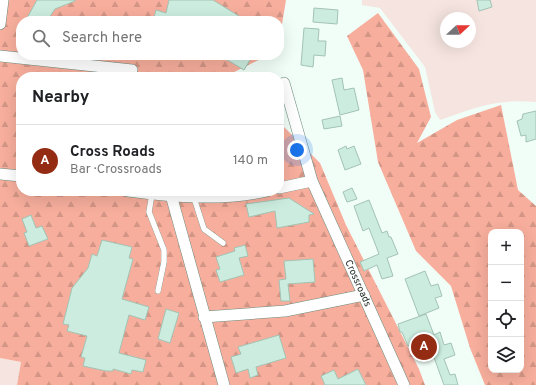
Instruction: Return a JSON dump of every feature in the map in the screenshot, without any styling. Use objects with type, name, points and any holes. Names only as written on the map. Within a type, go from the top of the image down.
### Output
[{"type":"street","points":[[0,24],[3,0]]},
{"type":"street","points":[[0,56],[16,58]]},
{"type":"street","points":[[38,60],[132,70]]},
{"type":"street","name":"Crossroads","points":[[284,82],[312,181],[404,385]]},
{"type":"street","points":[[0,174],[16,176]]},
{"type":"street","points":[[284,187],[312,181]]},
{"type":"street","points":[[222,196],[194,198],[171,196],[224,385]]},
{"type":"street","points":[[204,317],[285,311],[364,295]]},
{"type":"lane","points":[[152,196],[149,212],[164,250],[164,262],[158,291]]},
{"type":"lane","points":[[194,198],[204,229],[224,243]]},
{"type":"shaded area","points":[[362,0],[536,0],[536,102],[522,101],[486,105],[440,120],[435,112],[425,67],[380,8],[362,5]]},
{"type":"shaded area","points":[[0,358],[21,362],[17,385],[0,385]]},
{"type":"green space","points":[[0,0],[286,0],[283,16],[16,16],[16,60],[259,60],[234,72],[16,72],[16,196],[284,196],[284,127],[320,163],[346,225],[419,369],[425,385],[17,385],[21,362],[0,358]]},
{"type":"green space","points":[[378,13],[419,69],[431,117],[417,143],[457,120],[501,105],[518,190],[536,206],[536,385],[485,385],[470,348],[451,286],[416,251],[378,162],[363,70],[347,36]]},
{"type":"building","points":[[37,0],[75,0],[55,9],[50,16],[28,16]]},
{"type":"building","points":[[169,0],[213,0],[239,16],[154,16],[156,10],[166,13]]},
{"type":"building","points":[[477,0],[490,0],[492,7],[479,11]]},
{"type":"building","points":[[314,8],[338,10],[337,24],[313,22]]},
{"type":"building","points":[[304,28],[319,29],[318,41],[326,41],[325,56],[314,55],[313,67],[301,65]]},
{"type":"building","points":[[227,60],[250,60],[244,70]]},
{"type":"building","points":[[342,78],[344,90],[354,88],[359,110],[340,115],[332,80]]},
{"type":"building","points":[[536,111],[536,139],[526,142],[526,135],[521,136],[517,121],[522,119],[523,114]]},
{"type":"building","points":[[340,116],[342,126],[324,129],[322,120]]},
{"type":"building","points":[[346,146],[347,149],[354,146],[361,164],[345,170],[338,150]]},
{"type":"building","points":[[352,188],[357,199],[347,202],[343,192]]},
{"type":"building","points":[[289,198],[314,214],[309,215],[309,222],[277,228],[275,211],[249,217],[246,204]]},
{"type":"building","points":[[369,200],[382,233],[387,231],[398,254],[387,258],[393,276],[382,279],[377,265],[364,271],[360,262],[379,254],[369,228],[363,231],[354,206]]},
{"type":"building","points":[[31,215],[36,228],[42,226],[48,239],[29,246],[24,233],[27,232],[22,219]]},
{"type":"building","points":[[102,240],[132,247],[129,258],[133,259],[122,299],[149,307],[145,320],[129,315],[119,353],[146,360],[143,372],[132,370],[131,374],[113,369],[113,371],[106,371],[83,366],[85,358],[81,357],[87,336],[67,331],[69,325],[63,324],[72,288],[88,268],[92,254],[97,256]]},
{"type":"building","points":[[245,245],[248,256],[239,258],[244,275],[220,282],[216,270],[220,269],[216,257],[235,251],[234,248]]},
{"type":"building","points":[[313,259],[315,282],[288,284],[290,301],[281,301],[279,280],[286,279],[284,261]]},
{"type":"building","points":[[425,271],[431,286],[438,284],[442,296],[435,298],[439,308],[419,316],[405,279]]},
{"type":"building","points":[[166,309],[179,313],[170,343],[158,339]]},
{"type":"building","points":[[426,314],[434,335],[440,332],[444,345],[451,343],[455,355],[444,359],[450,375],[455,374],[458,385],[444,385],[427,338],[408,346],[402,332],[400,332],[398,324]]},
{"type":"building","points":[[279,335],[286,358],[256,367],[258,375],[250,378],[248,369],[236,373],[231,357],[241,354],[238,347]]},
{"type":"building","points":[[358,369],[366,385],[325,385],[321,376],[334,370],[338,379]]},
{"type":"place","name":"Cross Roads","points":[[424,347]]}]
